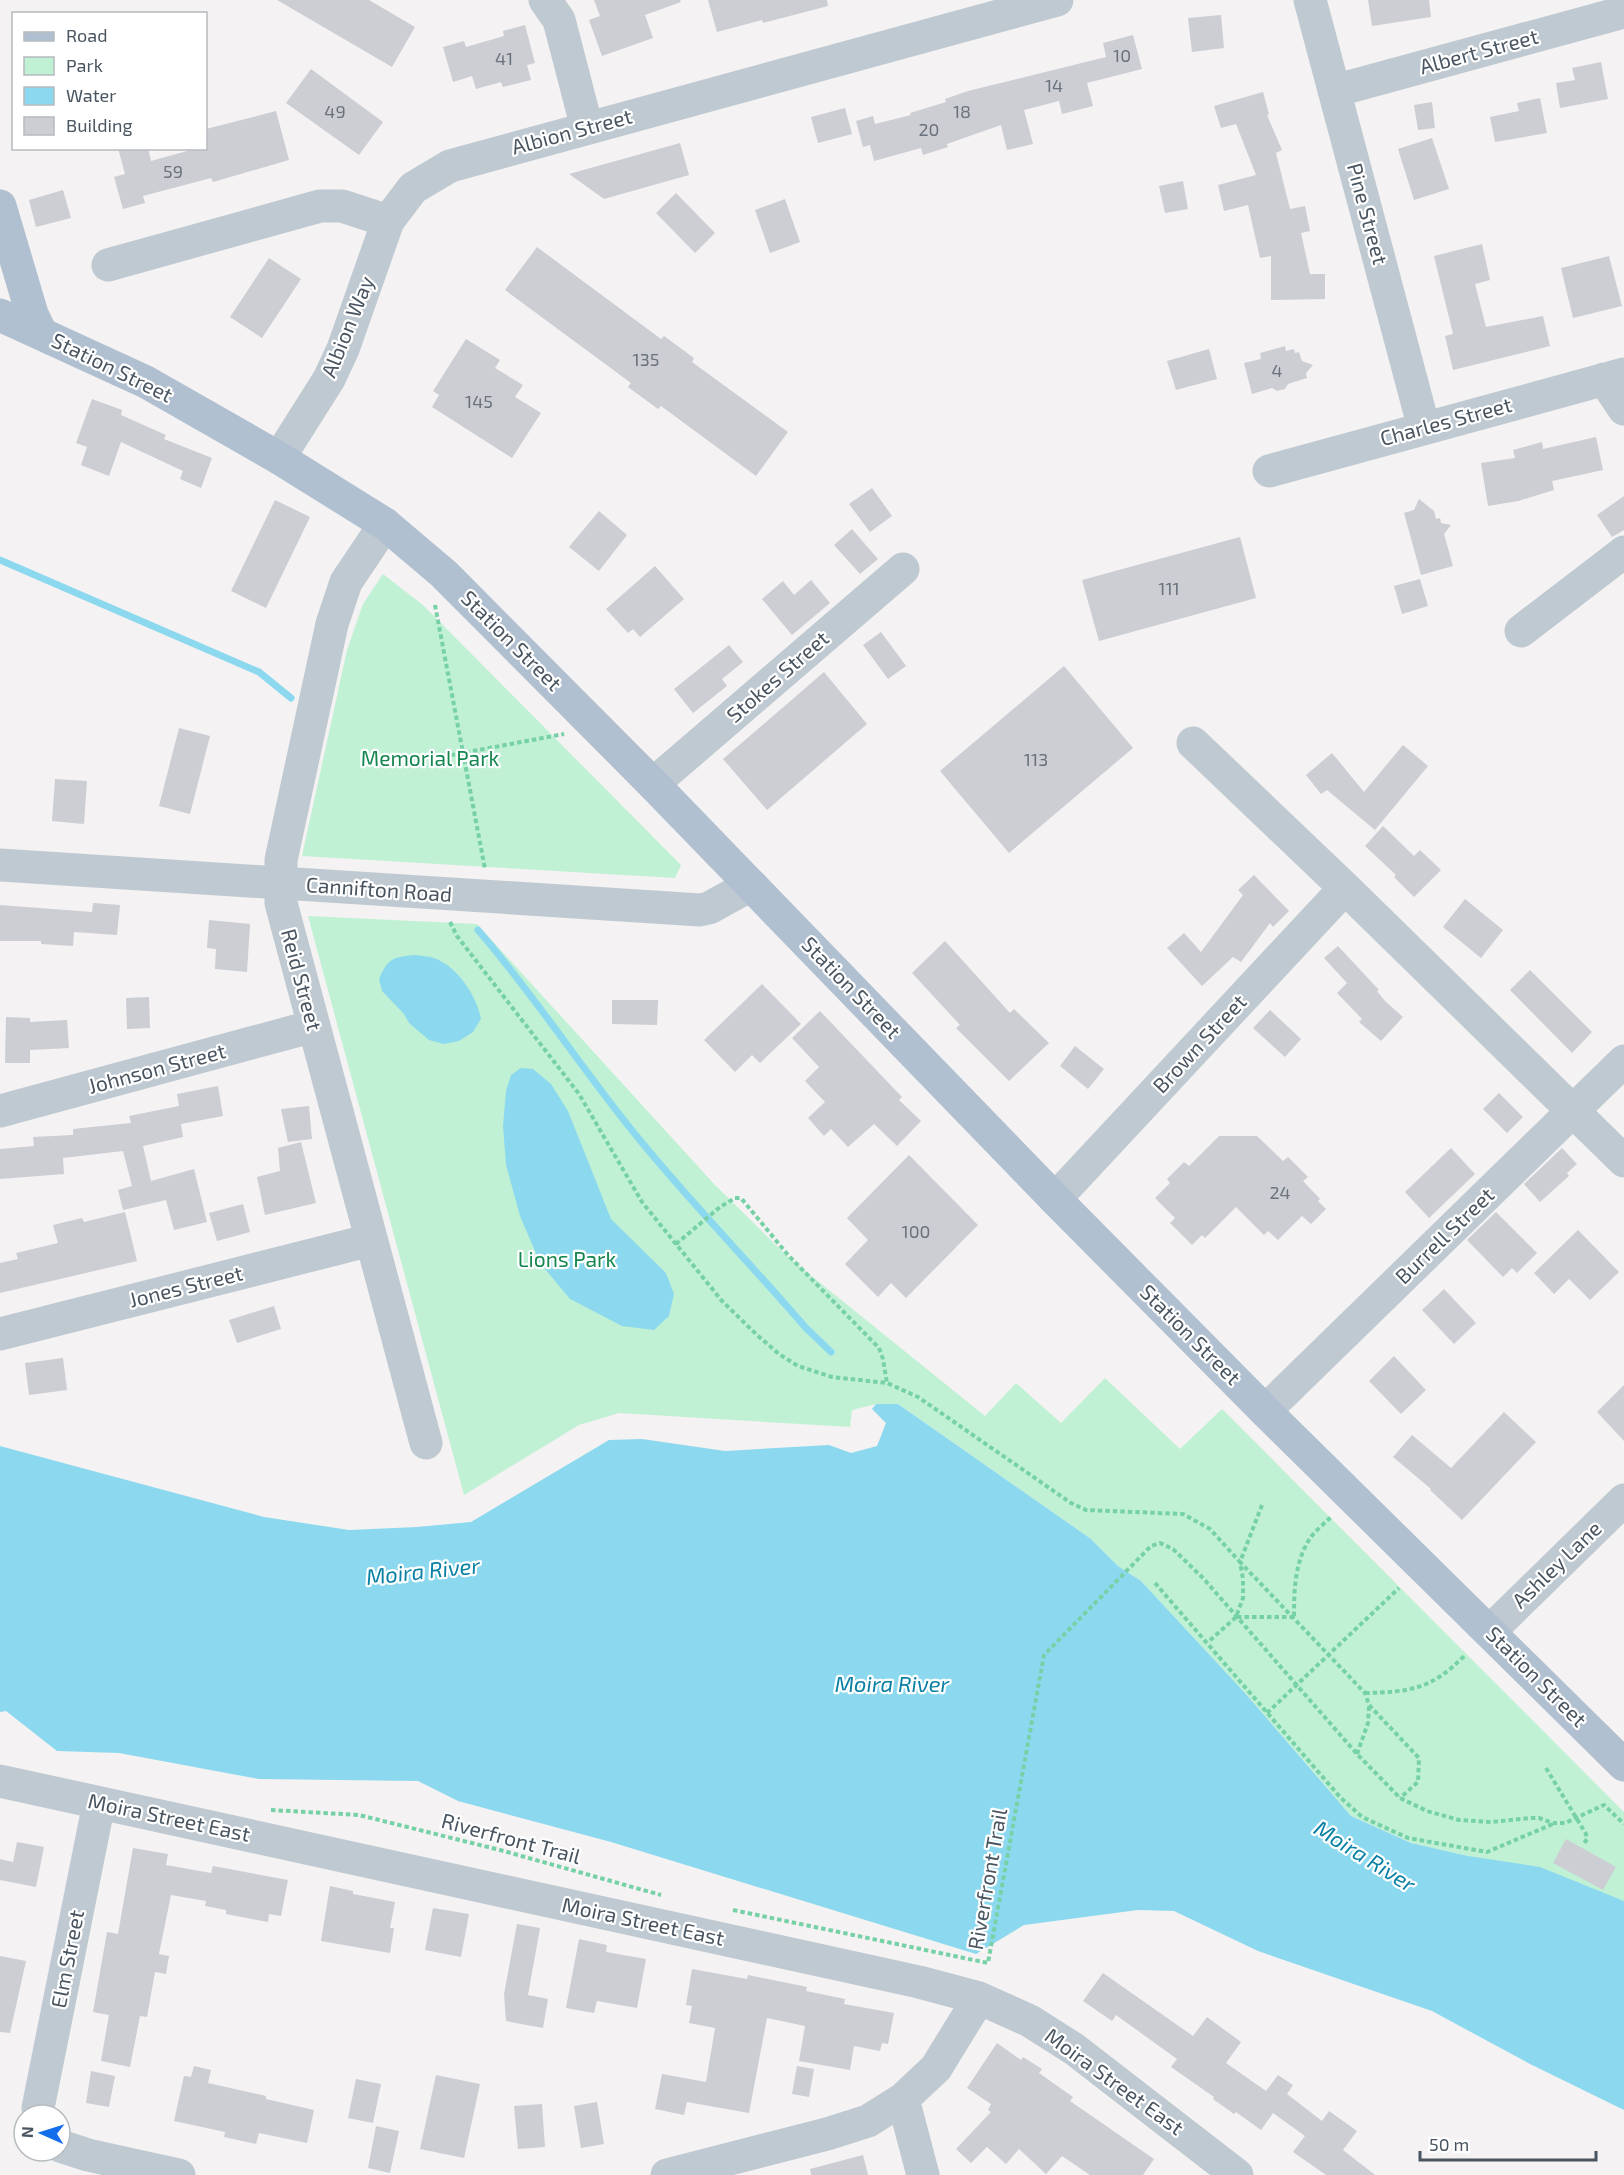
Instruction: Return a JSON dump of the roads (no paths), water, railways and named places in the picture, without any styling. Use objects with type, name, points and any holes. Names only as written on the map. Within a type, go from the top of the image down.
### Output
[{"type":"main road","points":[[0,206],[32,314],[0,345]]},
{"type":"main road","name":"Station Street","points":[[23,325],[146,382],[279,458],[386,524],[444,574],[1265,1411],[1490,1630],[1624,1765]]},
{"type":"street","points":[[545,0],[559,20],[587,128]]},
{"type":"street","name":"Albion Street","points":[[388,221],[413,188],[450,166],[1056,0]]},
{"type":"street","name":"Pine Street","points":[[1310,0],[1424,428]]},
{"type":"street","name":"Albert Street","points":[[1334,91],[1624,12]]},
{"type":"street","points":[[108,265],[320,206],[342,206],[388,221]]},
{"type":"street","name":"Albion Way","points":[[279,458],[329,379],[388,221]]},
{"type":"street","points":[[1614,376],[1624,409]]},
{"type":"street","name":"Charles Street","points":[[1269,471],[1614,376]]},
{"type":"street","name":"Reid Street","points":[[386,524],[346,582],[332,624],[281,860],[279,884],[281,903],[426,1443]]},
{"type":"street","points":[[1521,631],[1624,552]]},
{"type":"street","name":"Stokes Street","points":[[652,784],[903,569]]},
{"type":"street","points":[[1193,743],[1624,1161]]},
{"type":"street","name":"Cannifton Road","points":[[0,865],[700,910],[709,908],[751,885]]},
{"type":"street","name":"Brown Street","points":[[1055,1199],[1345,888]]},
{"type":"street","name":"Johnson Street","points":[[0,1111],[314,1026]]},
{"type":"street","name":"Burrell Street","points":[[1265,1411],[1624,1061]]},
{"type":"street","name":"Jones Street","points":[[0,1334],[371,1240]]},
{"type":"street","name":"Ashley Lane","points":[[1490,1630],[1624,1500]]},
{"type":"street","name":"Moira Street East","points":[[0,1781],[919,1982],[979,1998],[1030,2021],[1074,2049],[1237,2175]]},
{"type":"street","name":"Elm Street","points":[[40,2103],[99,1803]]},
{"type":"street","points":[[667,2175],[827,2134],[868,2121],[903,2100],[936,2068],[979,1998]]},
{"type":"street","points":[[903,2100],[923,2175]]},
{"type":"street","points":[[72,2150],[179,2175]]},
{"type":"water","points":[[415,955],[434,958],[450,968],[465,983],[475,1001],[481,1019],[473,1032],[459,1041],[444,1044],[429,1040],[409,1023],[404,1014],[382,991],[379,979],[385,967],[396,958]]},
{"type":"water","points":[[521,1068],[533,1069],[551,1084],[568,1111],[611,1219],[666,1273],[674,1294],[669,1316],[654,1330],[622,1326],[570,1299],[540,1263],[520,1216],[506,1165],[503,1126],[506,1091],[511,1075]]},
{"type":"water","name":"Moira River","points":[[876,1404],[898,1404],[1091,1539],[1118,1566],[1141,1581],[1245,1693],[1351,1816],[1411,1843],[1468,1856],[1540,1867],[1624,1901],[1624,2110],[1530,2064],[1432,2011],[1258,1951],[1174,1911],[1138,1910],[1024,1925],[976,1954],[611,1842],[458,1801],[418,1781],[259,1779],[119,1753],[57,1751],[6,1711],[0,1712],[0,1446],[264,1517],[349,1530],[417,1527],[471,1522],[609,1440],[642,1439],[725,1451],[829,1445],[851,1453],[877,1446],[886,1423],[872,1409]]},
{"type":"waterway","points":[[0,560],[259,672],[291,698]]},
{"type":"waterway","points":[[478,930],[520,981],[618,1113],[659,1163],[805,1327],[831,1352]]},
{"type":"park label","name":"Memorial Park","points":[[430,759]]},
{"type":"park label","name":"Lions Park","points":[[567,1260]]}]
